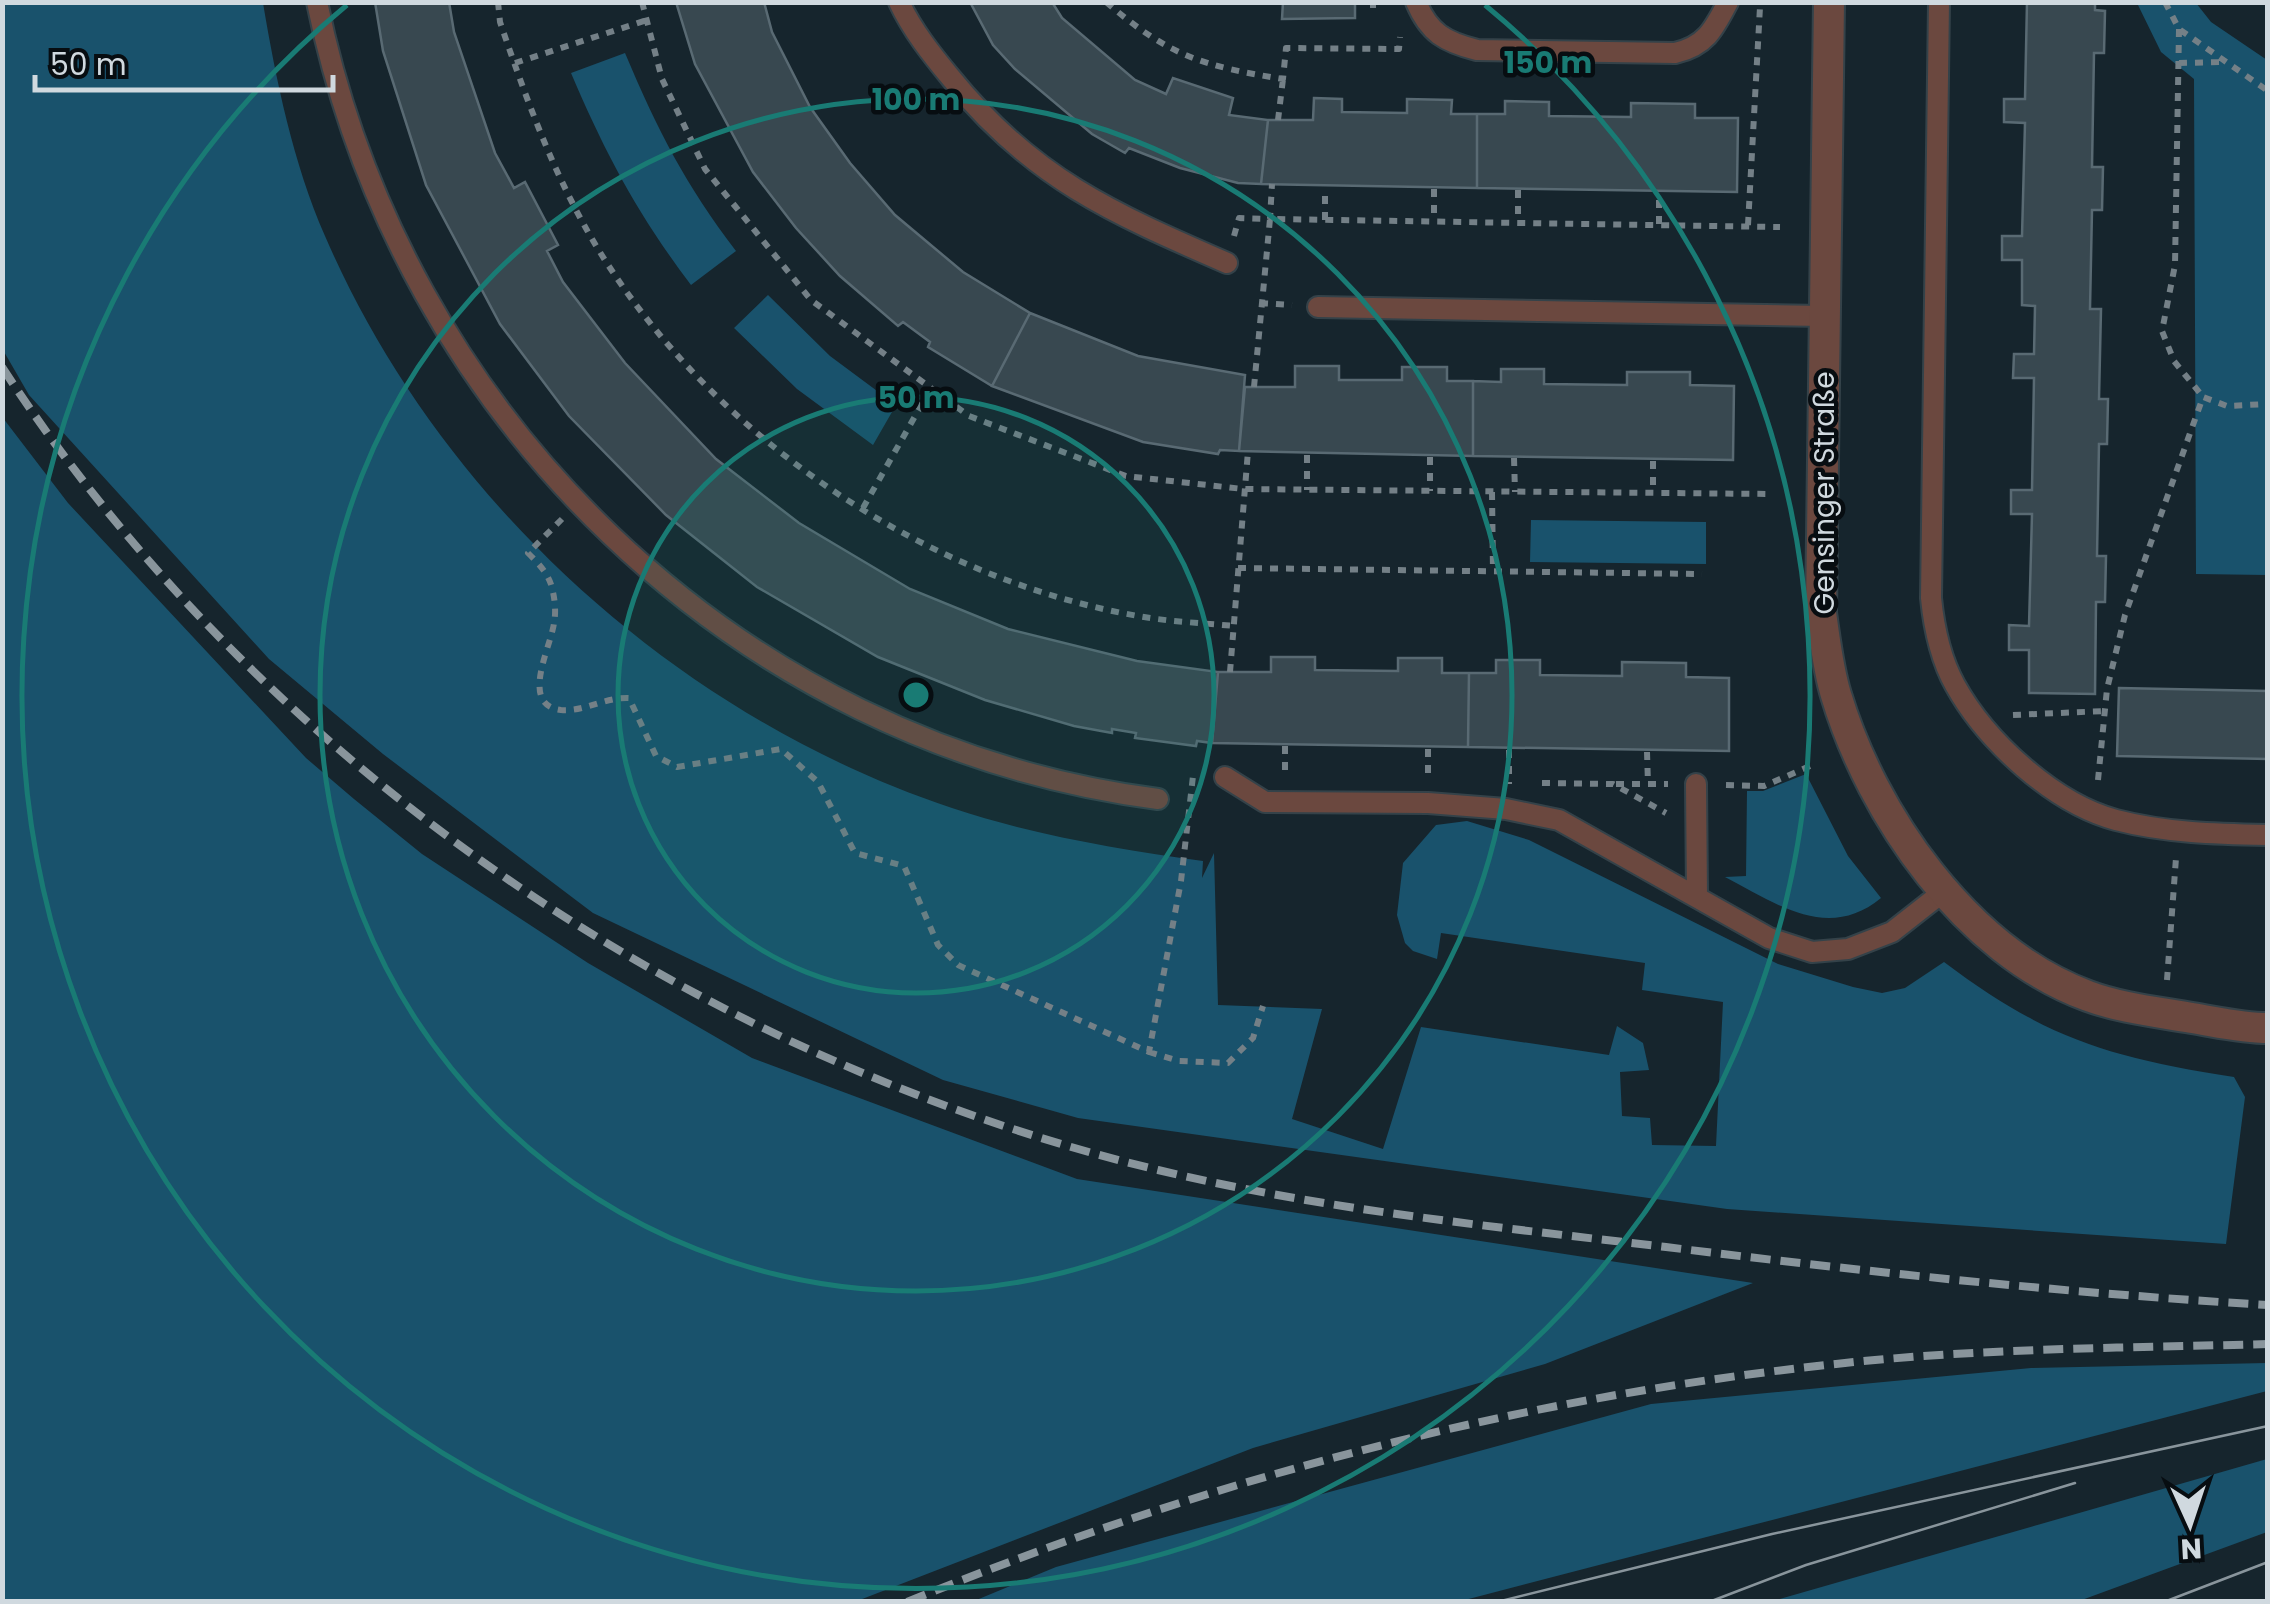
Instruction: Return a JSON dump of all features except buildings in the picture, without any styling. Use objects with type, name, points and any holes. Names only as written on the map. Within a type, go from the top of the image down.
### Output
[{"type":"street","name":"Gensinger Straße","points":[[1829,2],[1820,613],[1836,695],[1881,801],[1944,892],[1990,935],[2040,970],[2087,996],[2162,1013],[2268,1028]]},
{"type":"lane","points":[[316,2],[350,135],[378,209],[419,286],[515,430],[578,504],[636,561],[702,614],[776,665],[852,706],[921,736],[1030,773],[1092,789],[1158,799]]},
{"type":"lane","points":[[900,2],[918,34],[979,113],[1032,163],[1107,209],[1227,264]]},
{"type":"lane","points":[[1416,2],[1427,28],[1450,43],[1477,50],[1675,53],[1694,48],[1712,34],[1728,2]]},
{"type":"lane","points":[[1939,2],[1931,598],[1935,636],[1955,684],[2010,754],[2080,805],[2114,820],[2179,831],[2268,835]]},
{"type":"lane","points":[[1318,307],[1824,316]]},
{"type":"lane","points":[[1225,777],[1266,802],[1428,803],[1506,809],[1559,820],[1769,938],[1812,952],[1848,949],[1892,932],[1944,892]]},
{"type":"lane","points":[[1696,784],[1696,896]]},
{"type":"path","points":[[498,2],[539,136],[604,258],[662,335],[749,427],[823,484],[929,547],[1025,585],[1142,617],[1234,626]]},
{"type":"path","points":[[642,2],[662,79],[704,169],[811,300],[969,416],[1126,476],[1243,489],[1774,494]]},
{"type":"path","points":[[1106,2],[1152,42],[1212,68],[1283,79]]},
{"type":"path","points":[[1748,226],[1760,2]]},
{"type":"path","points":[[2165,2],[2179,29],[2268,91]]},
{"type":"path","points":[[514,63],[646,20]]},
{"type":"path","points":[[2179,29],[2175,265],[2162,331],[2174,361],[2203,398],[2227,406],[2268,404]]},
{"type":"path","points":[[1278,120],[1286,48],[1399,48],[1400,33]]},
{"type":"path","points":[[2178,63],[2226,62]]},
{"type":"path","points":[[1254,387],[1272,184]]},
{"type":"path","points":[[1325,188],[1325,220]]},
{"type":"path","points":[[1434,190],[1434,221]]},
{"type":"path","points":[[1518,190],[1518,222]]},
{"type":"path","points":[[1659,193],[1659,224]]},
{"type":"path","points":[[1227,264],[1239,218],[1780,227]]},
{"type":"path","points":[[863,508],[931,388]]},
{"type":"path","points":[[2098,780],[2105,711],[2125,615],[2203,398]]},
{"type":"path","points":[[1230,672],[1248,452]]},
{"type":"path","points":[[1307,455],[1307,490]]},
{"type":"path","points":[[1430,456],[1430,491]]},
{"type":"path","points":[[1514,458],[1515,492]]},
{"type":"path","points":[[1653,461],[1653,493]]},
{"type":"path","points":[[1492,492],[1493,571]]},
{"type":"path","points":[[578,504],[528,553],[553,588],[555,620],[537,686],[544,702],[556,710],[574,710],[609,698],[630,698],[656,756],[677,767],[781,749],[818,782],[855,853],[904,866],[938,945],[958,965],[1148,1052],[1178,1060],[1228,1063],[1253,1038],[1263,1006]]},
{"type":"path","points":[[1238,568],[1702,574]]},
{"type":"path","points":[[2013,715],[2105,711]]},
{"type":"path","points":[[1647,752],[1648,784]]},
{"type":"path","points":[[1726,785],[1764,786],[1810,766]]},
{"type":"path","points":[[1148,1052],[1181,880],[1193,774]]},
{"type":"path","points":[[1158,799],[1193,774],[1225,777]]},
{"type":"path","points":[[2162,1013],[2179,831]]},
{"type":"shaded area","points":[[3,2],[263,3],[287,121],[325,236],[373,333],[432,424],[501,509],[578,586],[662,656],[754,717],[850,768],[952,808],[1013,826],[1203,861],[1202,878],[1214,853],[1218,1005],[1322,1009],[1292,1119],[1383,1149],[1421,1027],[1609,1055],[1617,1026],[1643,1043],[1649,1070],[1620,1072],[1622,1116],[1650,1118],[1652,1145],[1716,1146],[1723,1002],[1642,990],[1645,963],[1441,933],[1437,959],[1413,951],[1405,943],[1397,915],[1403,863],[1436,825],[1467,821],[1529,840],[1778,964],[1882,993],[1905,988],[1944,962],[2015,1010],[2080,1041],[2150,1061],[2234,1077],[2245,1097],[2226,1244],[1727,1209],[1078,1118],[943,1080],[593,913],[383,754],[269,659],[29,395],[3,350]]},
{"type":"shaded area","points":[[2137,3],[2196,3],[2211,22],[2267,60],[2267,575],[2196,574],[2194,79],[2161,52]]},
{"type":"shaded area","points":[[625,53],[674,156],[736,251],[691,285],[624,183],[571,73]]},
{"type":"shaded area","points":[[768,295],[830,356],[896,405],[873,445],[797,389],[734,328]]},
{"type":"shaded area","points":[[3,418],[68,503],[306,758],[422,854],[588,963],[752,1058],[1077,1179],[1753,1283],[1545,1364],[1253,1448],[857,1601],[3,1601]]},
{"type":"shaded area","points":[[1531,520],[1706,522],[1706,564],[1530,562]]},
{"type":"shaded area","points":[[1806,774],[1848,856],[1881,898],[1861,911],[1822,918],[1802,914],[1725,877],[1746,876],[1747,791],[1763,791]]},
{"type":"shaded area","points":[[2267,1363],[2267,1391],[1461,1601],[974,1601],[1056,1567],[1651,1404],[2031,1368]]},
{"type":"shaded area","points":[[2267,1459],[2267,1532],[2079,1601],[1773,1601]]},
{"type":"tram line","points":[[1497,1602],[1772,1534],[2268,1426]]},
{"type":"tram line","points":[[1709,1602],[1806,1565],[2075,1483]]},
{"type":"tram line","points":[[2164,1602],[2268,1562]]},
{"type":"railway","points":[[2,367],[108,512],[228,646],[360,768],[504,877],[658,973],[819,1054],[986,1120],[1158,1170],[1347,1207],[1816,1265],[2268,1305]]},
{"type":"railway","points":[[907,1602],[1133,1518],[1248,1482],[1363,1450],[1597,1398],[1716,1379],[1890,1359],[2268,1344]]}]
